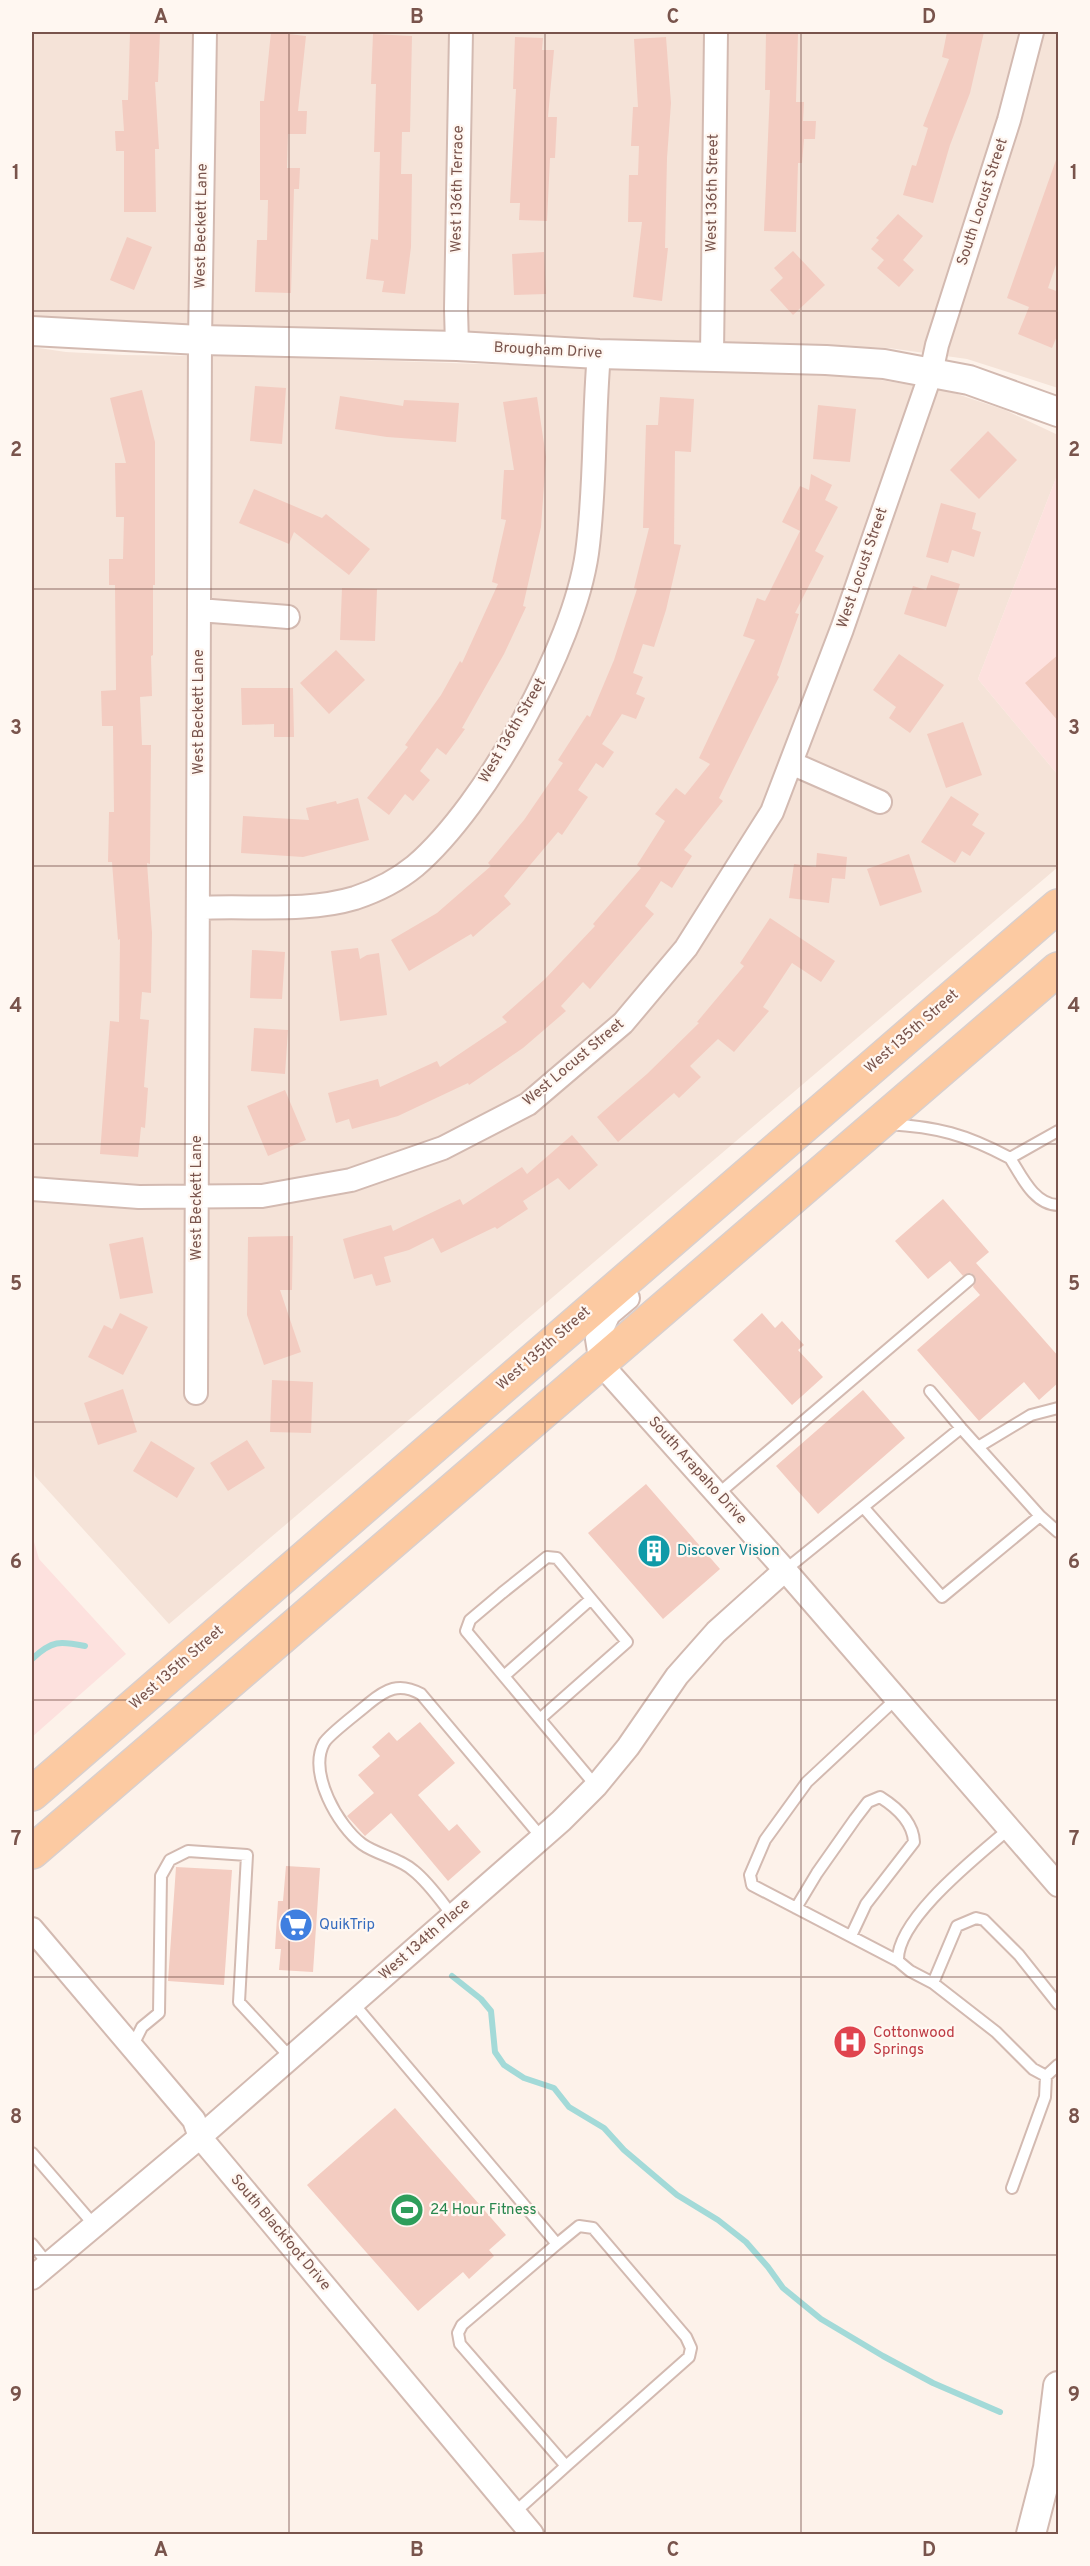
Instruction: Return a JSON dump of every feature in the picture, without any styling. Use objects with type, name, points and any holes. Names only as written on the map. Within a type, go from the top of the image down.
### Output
[{"type":"main road","name":"West 135th Street","points":[[32,1794],[755,1166],[1059,906]]},
{"type":"main road","points":[[32,1852],[1059,969]]},
{"type":"street","name":"West Beckett Lane","points":[[196,1393],[200,340],[205,32]]},
{"type":"street","name":"West 136th Terrace","points":[[458,346],[456,309],[461,32]]},
{"type":"street","name":"West 136th Street","points":[[712,355],[716,32]]},
{"type":"street","name":"South Locust Street","points":[[931,373],[937,345],[1009,120],[1032,32]]},
{"type":"street","name":"Brougham Drive","points":[[32,331],[200,340],[458,346],[599,354],[712,355],[884,364],[969,380],[1025,398],[1059,412]]},
{"type":"street","name":"West 136th Street","points":[[198,908],[317,906],[354,898],[376,890],[414,866],[438,843],[478,791],[532,703],[556,656],[576,601],[587,553],[599,354]]},
{"type":"street","name":"West Locust Street","points":[[32,1189],[139,1197],[262,1196],[351,1180],[443,1148],[528,1104],[623,1023],[686,948],[772,812],[842,629],[931,373]]},
{"type":"street","points":[[199,610],[288,616]]},
{"type":"street","points":[[791,763],[880,802]]},
{"type":"street","points":[[601,1364],[597,1339],[609,1314],[730,1210],[755,1166]]},
{"type":"street","name":"South Arapaho Drive","points":[[601,1364],[785,1570],[1059,1885]]},
{"type":"street","name":"West 134th Place","points":[[40,2271],[200,2137],[542,1838],[596,1786],[628,1747],[685,1667],[716,1632],[785,1570]]},
{"type":"street","name":"South Blackfoot Drive","points":[[32,1929],[194,2120],[200,2137],[532,2535]]},
{"type":"street","points":[[1031,2535],[1048,2468],[1059,2386]]},
{"type":"lane","points":[[881,1124],[927,1127],[981,1142],[1010,1158],[1029,1189],[1054,1205],[1059,1215]]},
{"type":"lane","points":[[1010,1158],[1059,1131]]},
{"type":"lane","points":[[718,1494],[969,1280]]},
{"type":"lane","points":[[930,1391],[1040,1516],[1059,1532]]},
{"type":"lane","points":[[978,1447],[1031,1415],[1059,1408]]},
{"type":"lane","points":[[785,1570],[961,1428]]},
{"type":"lane","points":[[864,1508],[942,1597],[1040,1516]]},
{"type":"lane","points":[[541,1718],[627,1642],[557,1558],[547,1557],[470,1620],[466,1631],[596,1786]]},
{"type":"lane","points":[[504,1676],[591,1599]]},
{"type":"lane","points":[[453,1916],[413,1870],[362,1844],[341,1823],[328,1798],[319,1765],[324,1743],[378,1695],[391,1689],[409,1688],[421,1694],[542,1838]]},
{"type":"lane","points":[[897,1698],[807,1782],[765,1840],[750,1875],[752,1885],[898,1961],[910,1971],[933,1983],[996,2032],[1033,2069],[1046,2076]]},
{"type":"lane","points":[[796,1908],[817,1873],[855,1819],[868,1802],[880,1797],[901,1815],[914,1831],[914,1842],[866,1904],[851,1936]]},
{"type":"lane","points":[[898,1961],[898,1950],[914,1922],[943,1886],[1010,1828]]},
{"type":"lane","points":[[132,2047],[142,2027],[159,2013],[161,1876],[170,1860],[188,1851],[200,1851],[247,1855],[239,2002],[291,2057]]},
{"type":"lane","points":[[933,1983],[957,1926],[976,1918],[984,1920],[1019,1956],[1059,2004]]},
{"type":"lane","points":[[353,2003],[557,2244]]},
{"type":"lane","points":[[1012,2188],[1045,2097],[1046,2076],[1059,2065]]},
{"type":"lane","points":[[32,2153],[95,2226]]},
{"type":"lane","points":[[514,2513],[689,2356],[691,2348],[687,2337],[593,2228],[579,2226],[462,2325],[458,2333],[460,2344],[566,2466]]},
{"type":"lane","points":[[32,2244],[40,2271]]},
{"type":"shaded area","points":[[32,32],[1058,32],[1058,388],[967,359],[889,348],[76,321],[32,315]]},
{"type":"shaded area","points":[[32,347],[66,352],[123,355],[274,357],[862,377],[948,391],[1005,410],[1058,435],[1058,473],[978,679],[1058,775],[1058,867],[169,1624],[35,1476],[32,1447]]},
{"type":"shaded area","points":[[1058,473],[1058,775],[978,679]]},
{"type":"shaded area","points":[[32,1535],[39,1559],[126,1654],[32,1737]]},
{"type":"building","points":[[130,32],[160,32],[158,82],[155,82],[159,149],[155,149],[156,212],[124,212],[124,151],[116,151],[115,131],[124,131],[122,100],[128,100]]},
{"type":"building","points":[[271,32],[306,36],[298,111],[307,111],[306,134],[288,134],[287,168],[300,168],[299,189],[294,189],[291,293],[255,292],[257,240],[267,240],[268,200],[260,200],[260,101],[264,101]]},
{"type":"building","points":[[766,32],[798,33],[796,102],[804,102],[803,121],[816,121],[815,139],[804,139],[802,163],[798,163],[796,232],[764,231],[770,90],[765,90]]},
{"type":"building","points":[[947,32],[984,32],[970,93],[950,145],[933,203],[903,195],[912,165],[916,166],[928,128],[923,126],[949,59],[942,57]]},
{"type":"building","points":[[373,34],[412,36],[410,132],[402,132],[401,174],[412,174],[411,247],[405,294],[382,292],[384,281],[366,279],[371,239],[378,240],[380,152],[374,152],[376,84],[371,84]]},
{"type":"building","points":[[515,37],[543,38],[542,50],[554,50],[548,117],[557,117],[555,158],[550,158],[547,221],[519,220],[520,203],[510,203],[516,89],[513,89]]},
{"type":"building","points":[[666,37],[671,103],[665,248],[668,248],[662,301],[633,297],[642,222],[628,222],[629,175],[638,175],[639,146],[631,146],[633,107],[638,107],[634,39]]},
{"type":"building","points":[[1056,160],[1059,161],[1059,256],[1048,288],[1059,292],[1059,331],[1052,348],[1018,334],[1029,307],[1007,298]]},
{"type":"building","points":[[898,214],[923,236],[903,260],[914,270],[899,287],[877,268],[884,260],[871,249],[879,240],[876,238]]},
{"type":"building","points":[[127,237],[152,247],[134,290],[110,280]]},
{"type":"building","points":[[793,251],[825,285],[793,315],[770,290],[783,278],[774,268]]},
{"type":"building","points":[[544,252],[546,294],[514,295],[512,254]]},
{"type":"building","points":[[255,386],[286,388],[282,444],[250,441]]},
{"type":"building","points":[[142,390],[155,442],[155,585],[153,585],[153,655],[151,656],[152,696],[140,697],[142,745],[151,745],[150,864],[147,863],[152,933],[151,993],[142,992],[140,1019],[149,1020],[144,1087],[148,1088],[145,1128],[141,1127],[138,1157],[100,1154],[110,1021],[119,1022],[120,939],[118,940],[112,862],[108,862],[109,812],[114,812],[113,726],[102,726],[101,691],[116,690],[115,585],[109,585],[109,559],[123,559],[124,517],[116,517],[115,463],[126,463],[110,398]]},
{"type":"building","points":[[340,396],[403,406],[404,400],[459,403],[456,442],[387,437],[335,429]]},
{"type":"building","points":[[537,397],[546,457],[541,527],[523,606],[526,607],[504,654],[462,728],[465,729],[446,755],[437,748],[420,771],[430,780],[413,801],[405,794],[389,815],[367,798],[408,747],[405,745],[441,695],[460,661],[462,663],[498,584],[492,582],[506,520],[501,519],[504,470],[514,470],[503,402]]},
{"type":"building","points":[[660,397],[694,399],[691,452],[675,451],[674,544],[681,545],[666,610],[654,647],[643,644],[633,673],[643,677],[636,694],[645,698],[636,719],[622,714],[602,744],[614,752],[603,768],[596,763],[578,790],[588,797],[562,835],[558,832],[504,896],[511,904],[473,937],[471,934],[409,971],[391,940],[437,913],[491,866],[488,863],[524,820],[563,763],[558,760],[587,715],[590,717],[614,660],[637,589],[634,588],[649,528],[643,528],[646,425],[658,425]]},
{"type":"building","points":[[818,405],[856,409],[850,462],[813,459]]},
{"type":"building","points":[[988,431],[1017,460],[979,499],[950,470]]},
{"type":"building","points":[[811,474],[832,485],[825,500],[838,507],[815,551],[824,556],[795,613],[799,614],[777,675],[779,677],[719,798],[723,801],[684,850],[692,856],[672,888],[661,881],[645,906],[654,914],[590,989],[583,982],[561,1006],[566,1011],[523,1048],[469,1085],[468,1083],[398,1116],[352,1129],[349,1119],[336,1123],[328,1093],[378,1079],[380,1087],[437,1061],[440,1067],[507,1022],[502,1017],[545,979],[595,926],[593,924],[641,868],[637,865],[665,821],[655,814],[676,788],[685,795],[710,764],[699,758],[755,640],[743,636],[757,598],[765,601],[800,531],[782,522],[800,486],[809,490]]},
{"type":"building","points":[[254,489],[322,518],[326,514],[370,549],[349,575],[294,532],[289,544],[239,523]]},
{"type":"building","points":[[941,503],[976,513],[972,529],[981,532],[974,557],[952,550],[948,563],[926,557]]},
{"type":"building","points":[[931,575],[960,584],[946,627],[904,614],[913,586],[926,590]]},
{"type":"building","points":[[342,588],[377,589],[375,641],[340,640]]},
{"type":"building","points":[[336,650],[365,680],[329,714],[300,683]]},
{"type":"building","points":[[899,654],[944,685],[910,733],[889,718],[896,707],[873,690]]},
{"type":"building","points":[[1059,654],[1059,722],[1025,683]]},
{"type":"building","points":[[241,688],[293,688],[294,737],[274,737],[274,724],[242,725]]},
{"type":"building","points":[[963,722],[982,775],[946,788],[927,734]]},
{"type":"building","points":[[951,796],[979,814],[972,825],[985,833],[970,856],[962,851],[955,863],[921,842]]},
{"type":"building","points":[[358,798],[369,840],[303,857],[241,853],[243,816],[309,820],[306,808],[336,801],[337,804]]},
{"type":"building","points":[[817,853],[847,857],[845,879],[832,878],[829,903],[789,898],[794,864],[816,867]]},
{"type":"building","points":[[909,854],[922,892],[880,906],[867,869]]},
{"type":"building","points":[[770,918],[835,961],[821,982],[792,963],[763,1007],[769,1011],[734,1052],[718,1039],[690,1066],[701,1077],[679,1098],[674,1093],[618,1142],[597,1117],[647,1074],[699,1023],[697,1022],[744,966],[740,963]]},
{"type":"building","points":[[358,948],[360,959],[379,953],[387,1015],[340,1021],[331,951]]},
{"type":"building","points":[[252,950],[285,952],[282,999],[250,998]]},
{"type":"building","points":[[254,1028],[288,1030],[285,1074],[251,1071]]},
{"type":"building","points":[[285,1090],[306,1140],[268,1156],[247,1106]]},
{"type":"building","points":[[572,1135],[598,1165],[569,1190],[558,1178],[523,1201],[528,1209],[497,1229],[495,1227],[441,1253],[433,1238],[409,1250],[384,1257],[391,1282],[376,1286],[372,1274],[354,1279],[343,1239],[391,1225],[393,1231],[460,1199],[463,1205],[522,1167],[527,1174]]},
{"type":"building","points":[[943,1199],[989,1252],[976,1263],[1059,1357],[1059,1382],[1039,1400],[1024,1382],[979,1421],[917,1350],[980,1295],[973,1287],[976,1278],[971,1273],[963,1276],[950,1261],[928,1279],[895,1241]]},
{"type":"building","points":[[293,1236],[292,1290],[280,1290],[301,1352],[264,1365],[247,1315],[248,1237]]},
{"type":"building","points":[[143,1237],[153,1293],[120,1299],[109,1244]]},
{"type":"building","points":[[120,1313],[148,1327],[123,1375],[88,1357],[104,1325],[112,1329]]},
{"type":"building","points":[[762,1313],[775,1328],[782,1321],[804,1345],[798,1350],[823,1377],[792,1405],[733,1340]]},
{"type":"building","points":[[272,1380],[313,1382],[311,1433],[270,1432]]},
{"type":"building","points":[[123,1389],[137,1432],[98,1445],[84,1403]]},
{"type":"building","points":[[863,1390],[905,1438],[818,1514],[776,1466]]},
{"type":"building","points":[[247,1440],[265,1468],[228,1491],[210,1463]]},
{"type":"building","points":[[151,1441],[195,1468],[177,1498],[133,1471]]},
{"type":"building","name":"Discover Vision","points":[[646,1484],[720,1569],[663,1619],[588,1533]]},
{"type":"building","points":[[420,1722],[455,1763],[418,1795],[449,1831],[457,1824],[481,1852],[448,1881],[391,1813],[365,1836],[347,1816],[374,1793],[358,1775],[380,1756],[372,1747],[389,1732],[397,1741]]},
{"type":"building","name":"QuikTrip","points":[[286,1866],[320,1868],[313,1972],[279,1970],[281,1949],[275,1949],[278,1901],[283,1901]]},
{"type":"building","points":[[176,1867],[232,1870],[224,1985],[168,1981]]},
{"type":"building","name":"24 Hour Fitness","points":[[395,2108],[506,2235],[489,2250],[494,2256],[469,2279],[463,2272],[418,2311],[307,2185]]},
{"type":"waterway","points":[[32,1659],[51,1645],[69,1643],[85,1646]]},
{"type":"waterway","points":[[452,1976],[481,1999],[491,2011],[495,2052],[504,2065],[524,2078],[554,2088],[569,2107],[604,2128],[624,2150],[677,2195],[718,2220],[746,2242],[783,2288],[821,2319],[933,2383],[1000,2412]]},
{"type":"place","name":"Discover Vision","points":[[654,1551]]},
{"type":"place","name":"QuikTrip","points":[[296,1925]]},
{"type":"place","name":"Cottonwood Springs","points":[[850,2042]]},
{"type":"place","name":"24 Hour Fitness","points":[[407,2210]]}]
